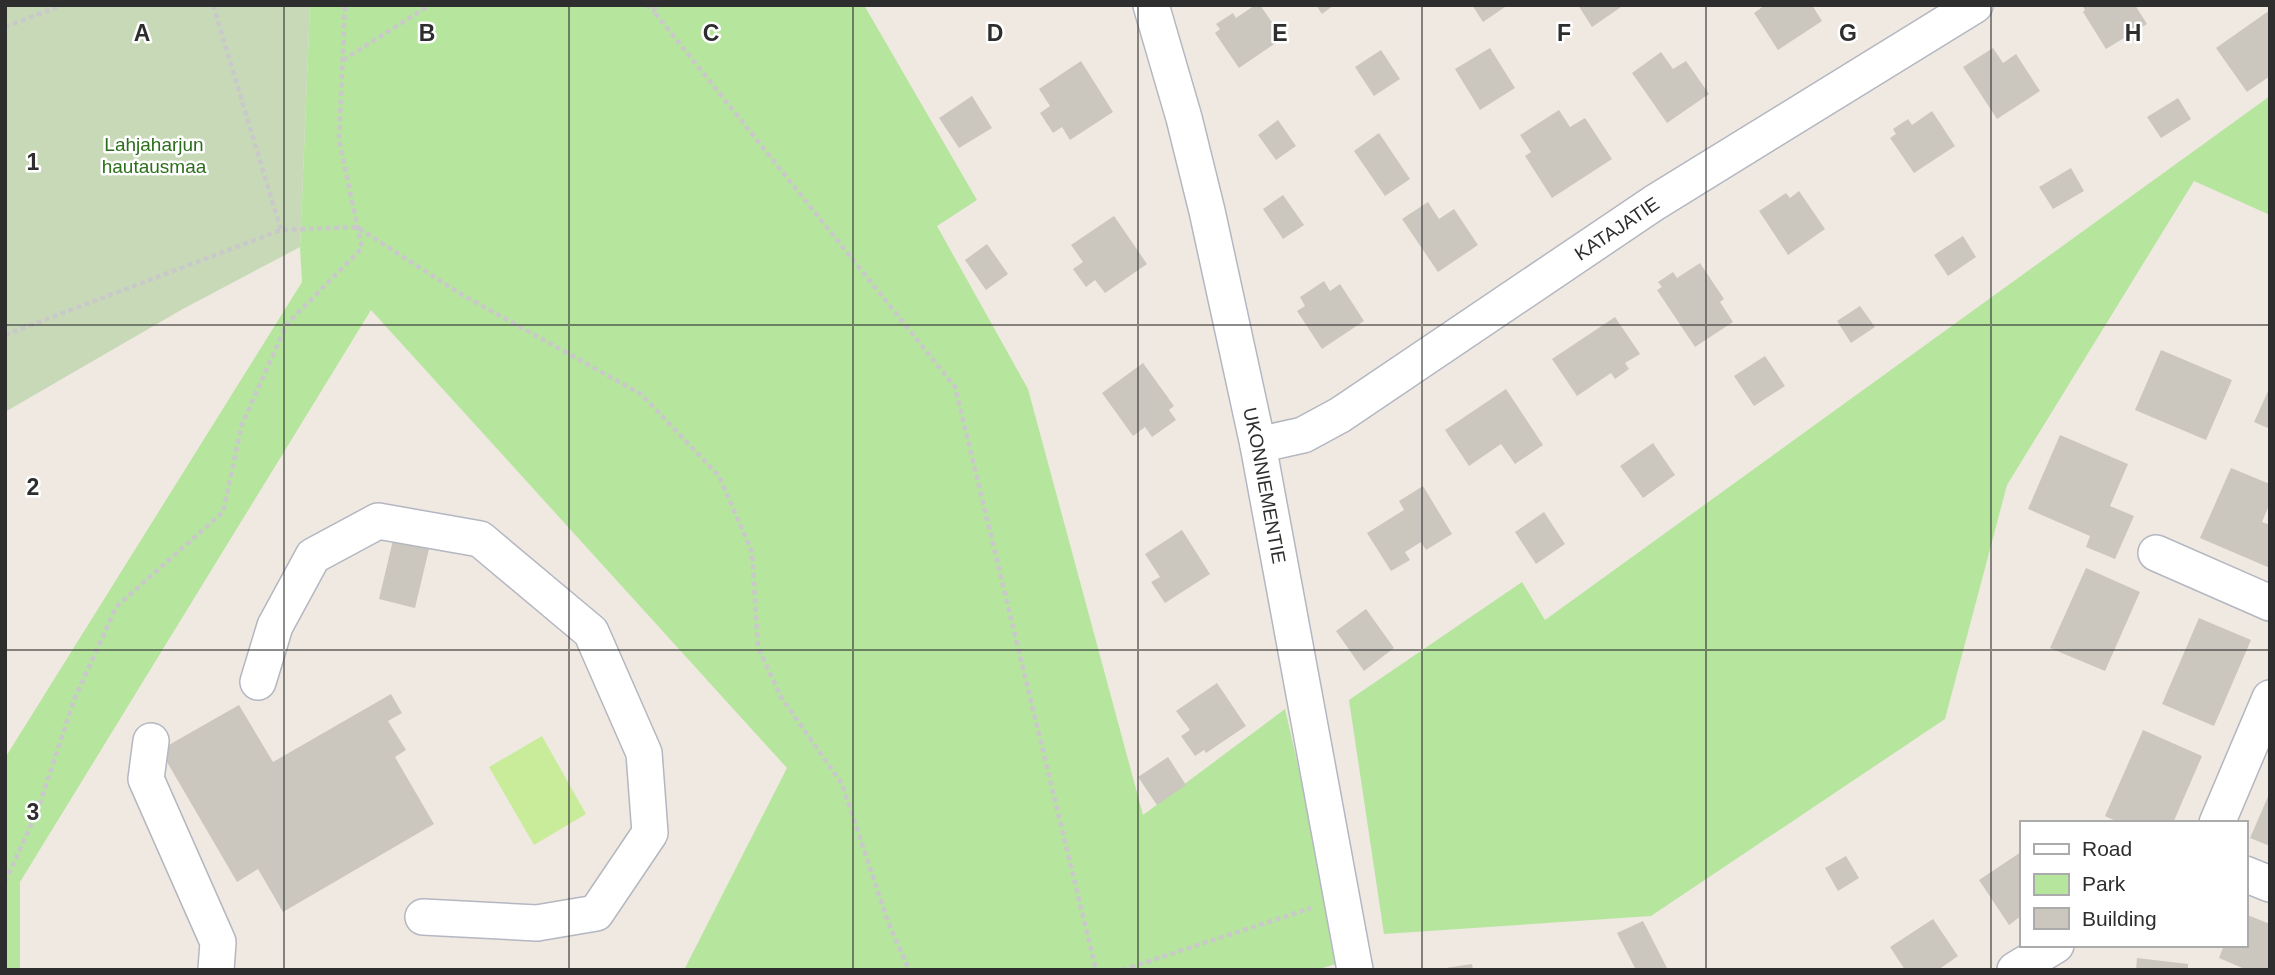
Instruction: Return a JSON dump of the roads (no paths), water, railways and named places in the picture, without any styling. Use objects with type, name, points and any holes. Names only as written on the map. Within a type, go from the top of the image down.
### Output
[{"type":"street","name":"KATAJATIE","points":[[1258,445],[1303,435],[1340,415],[1654,203],[1975,5]]},
{"type":"street","name":"UKONNIEMENTIE","points":[[1156,7],[1207,211],[1258,445],[1355,970]]},
{"type":"street","points":[[258,682],[275,626],[313,556],[378,521],[480,539],[591,632],[644,753],[650,834],[596,913],[537,923],[423,917]]},
{"type":"street","points":[[2156,553],[2270,603]]},
{"type":"street","points":[[2218,821],[2270,698]]},
{"type":"street","points":[[151,741],[146,779],[218,942],[216,970]]},
{"type":"street","points":[[2247,875],[2270,884]]},
{"type":"street","points":[[2015,970],[2053,947]]},
{"type":"park label","name":"Lahjaharjun hautausmaa","points":[[154,155]]}]
